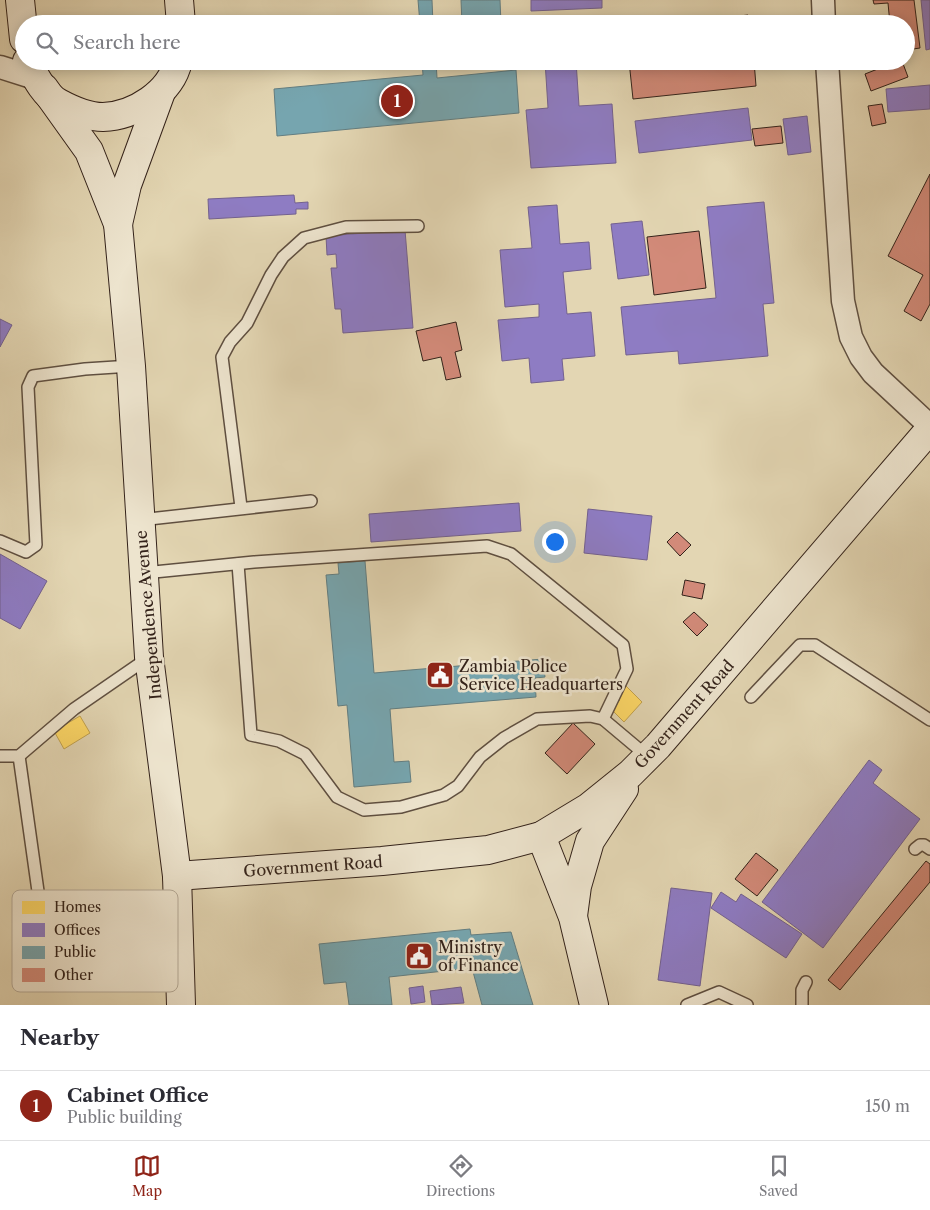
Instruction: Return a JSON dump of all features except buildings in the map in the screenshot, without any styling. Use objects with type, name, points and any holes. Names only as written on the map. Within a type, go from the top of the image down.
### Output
[{"type":"main road","points":[[20,0],[22,15]]},
{"type":"main road","points":[[179,0],[180,15]]},
{"type":"main road","name":"Independence Avenue","points":[[175,70],[161,92],[126,184],[118,224],[131,366],[149,657],[177,890]]},
{"type":"main road","name":"Independence Avenue","points":[[35,76],[58,103],[84,114],[103,117],[139,108],[161,92]]},
{"type":"main road","name":"Independence Avenue","points":[[35,76],[88,151],[118,224]]},
{"type":"main road","name":"Government Road","points":[[177,876],[382,862],[488,850],[541,836],[588,807],[639,765],[658,746],[930,428]]},
{"type":"main road","points":[[573,917],[577,886],[590,840],[639,765]]},
{"type":"main road","points":[[541,836],[573,917],[594,1005]]},
{"type":"main road","name":"Independence Avenue","points":[[178,908],[181,1005]]},
{"type":"street","points":[[823,0],[824,15]]},
{"type":"street","points":[[0,67],[35,76]]},
{"type":"street","points":[[828,70],[843,301],[852,337],[867,367],[930,428]]},
{"type":"lane","points":[[242,508],[222,357],[230,342],[246,323],[271,275],[283,257],[304,238],[346,227],[418,226]]},
{"type":"lane","points":[[0,541],[26,552],[36,545],[28,387],[33,376],[85,369],[131,366]]},
{"type":"lane","points":[[140,520],[311,502]]},
{"type":"lane","points":[[144,573],[238,564],[487,546],[511,554],[623,645],[627,669],[603,719]]},
{"type":"lane","points":[[238,564],[251,735],[279,741],[305,754],[337,797],[364,810],[400,807],[444,795],[458,786],[480,757],[504,738],[536,719],[590,716],[603,719],[639,765]]},
{"type":"lane","points":[[751,696],[800,645],[815,645],[930,720]]},
{"type":"lane","points":[[0,756],[19,756],[74,709],[149,657]]},
{"type":"lane","points":[[19,756],[38,890]]},
{"type":"lane","points":[[915,849],[920,845],[924,845],[930,849]]},
{"type":"lane","points":[[802,1005],[802,990],[806,982]]},
{"type":"lane","points":[[687,1005],[719,992],[747,1005]]},
{"type":"place","name":"Cabinet Office","points":[[397,101]]},
{"type":"place","name":"Zambia Police Service Headquarters","points":[[440,675]]},
{"type":"place","name":"Ministry of Finance","points":[[419,956]]}]
